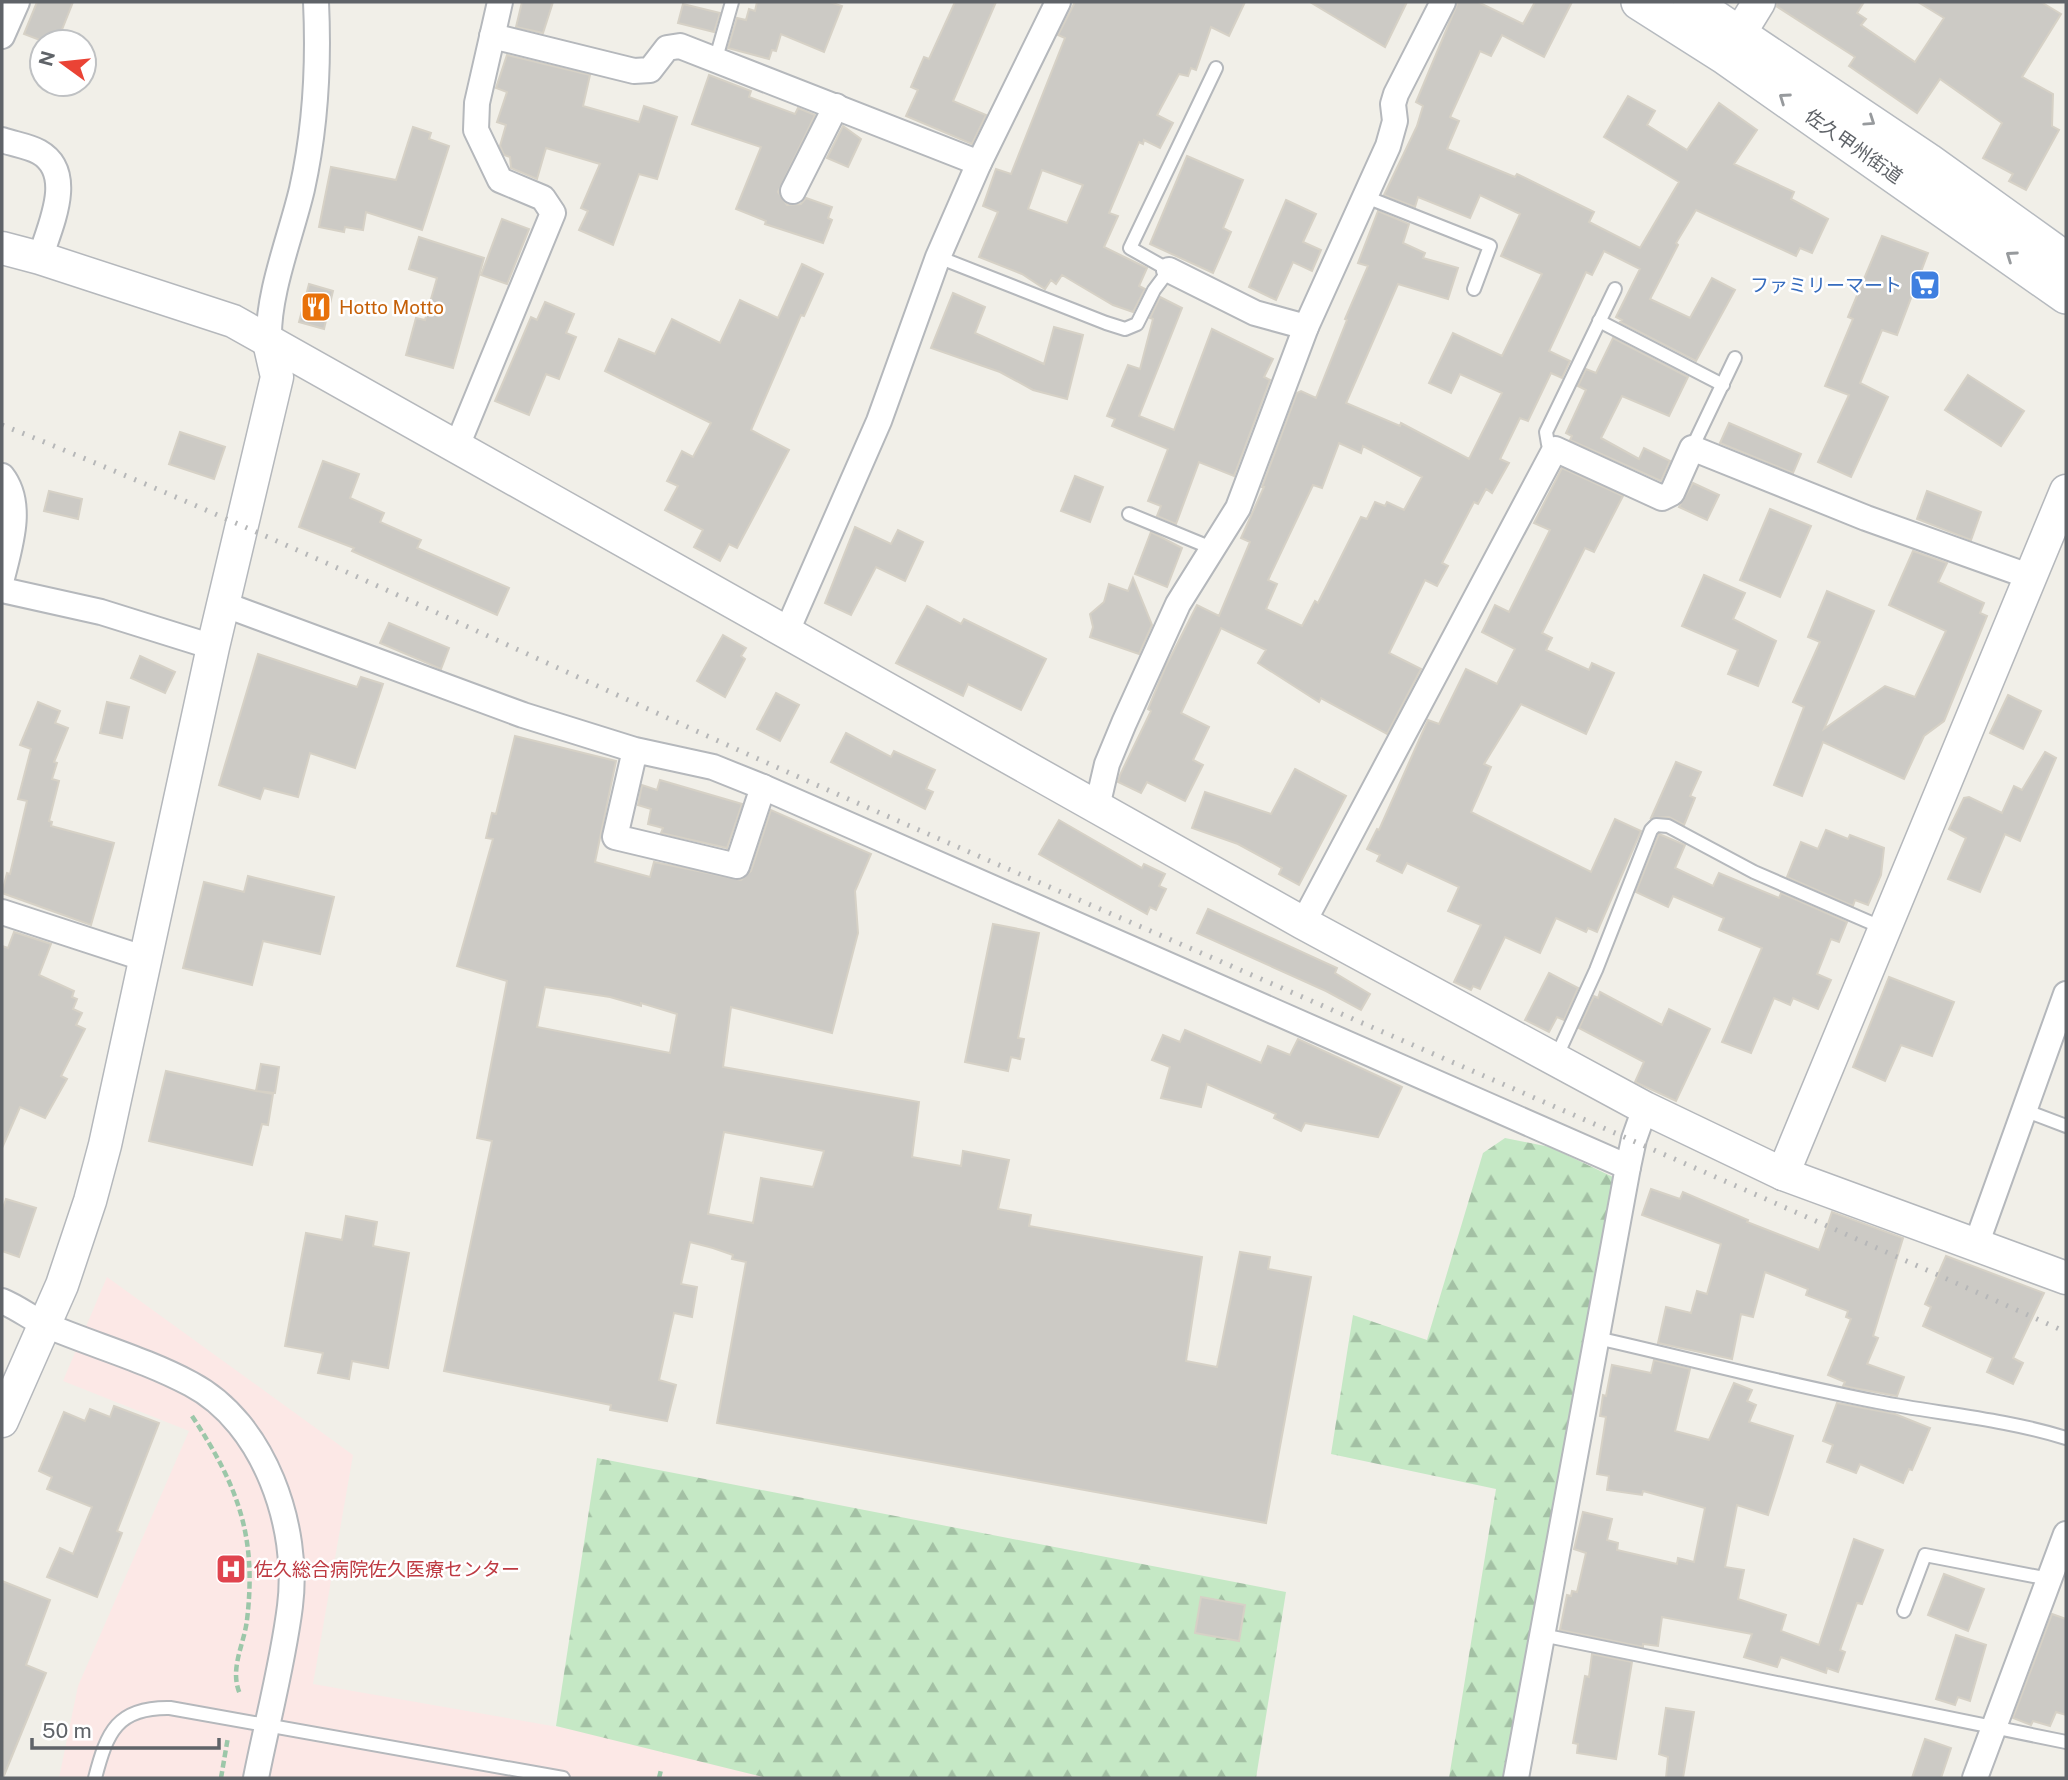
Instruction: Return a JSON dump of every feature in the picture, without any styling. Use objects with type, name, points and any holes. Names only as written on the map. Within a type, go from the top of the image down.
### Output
[{"type":"main road","name":"佐久甲州街道","points":[[1639,2],[1724,56],[2066,296]]},
{"type":"main road","name":"佐久甲州街道","points":[[1691,2],[2066,256]]},
{"type":"street","points":[[2,36],[17,2]]},
{"type":"street","points":[[2,1421],[62,1285],[90,1202],[213,647],[277,377],[270,342],[272,310],[314,127],[319,60],[316,2]]},
{"type":"street","points":[[457,446],[553,213],[543,198],[500,180],[476,130],[477,103],[500,2]]},
{"type":"street","points":[[786,631],[878,421],[937,257],[979,163],[1058,2]]},
{"type":"street","points":[[1097,807],[1107,764],[1178,604],[1238,508],[1306,327],[1388,146],[1395,121],[1393,104],[1396,94],[1443,2]]},
{"type":"street","points":[[1740,33],[1759,2]]},
{"type":"street","points":[[492,36],[634,71],[650,70],[667,48],[680,46],[979,163]]},
{"type":"street","points":[[793,191],[836,106]]},
{"type":"street","points":[[2,141],[38,151],[54,163],[58,177],[57,196],[40,258]]},
{"type":"street","points":[[2,248],[233,321],[1303,923],[1645,1108],[1783,1174],[2066,1278]]},
{"type":"street","points":[[1170,270],[1255,313],[1306,327]]},
{"type":"street","points":[[1303,923],[1555,449],[1662,498],[1672,493],[1692,448],[1866,518],[2031,577]]},
{"type":"street","points":[[2,475],[14,497],[13,524],[2,578]]},
{"type":"street","points":[[1783,1174],[2066,491]]},
{"type":"street","points":[[2,590],[100,612],[213,647]]},
{"type":"street","points":[[223,604],[499,706],[635,750],[713,767],[1628,1167]]},
{"type":"street","points":[[635,750],[615,837],[737,866],[762,787]]},
{"type":"street","points":[[2,912],[146,959]]},
{"type":"street","points":[[1976,1245],[2066,995]]},
{"type":"street","points":[[1516,1778],[1628,1167],[1645,1108]]},
{"type":"street","points":[[2,1301],[45,1325],[194,1385],[232,1416],[253,1445],[275,1489],[290,1546],[290,1605],[256,1778]]},
{"type":"street","points":[[1975,1778],[2066,1534]]},
{"type":"lane","points":[[716,58],[732,2]]},
{"type":"lane","points":[[937,257],[1125,329],[1137,324],[1154,290],[1170,270],[1130,248],[1216,68]]},
{"type":"lane","points":[[1366,197],[1490,246],[1474,289]]},
{"type":"lane","points":[[1555,449],[1548,444],[1546,432],[1615,289]]},
{"type":"lane","points":[[1599,321],[1723,385]]},
{"type":"lane","points":[[1692,448],[1735,358]]},
{"type":"lane","points":[[1129,514],[1214,549]]},
{"type":"lane","points":[[1555,1060],[1597,970],[1651,830],[1656,825],[1668,826],[1754,872],[1885,929]]},
{"type":"lane","points":[[2024,1110],[2066,1126]]},
{"type":"lane","points":[[1597,1338],[1870,1401],[1953,1417],[2018,1424],[2066,1438]]},
{"type":"lane","points":[[1903,1611],[1925,1555],[2049,1579]]},
{"type":"lane","points":[[1542,1635],[2066,1742]]},
{"type":"lane","points":[[95,1778],[103,1749],[113,1728],[131,1714],[148,1708],[170,1708],[563,1778]]},
{"type":"path","points":[[189,1412],[240,1505],[249,1546],[251,1574],[247,1620],[235,1683],[240,1694],[246,1697]]},
{"type":"path","points":[[236,1701],[240,1694]]},
{"type":"path","points":[[221,1778],[229,1732]]},
{"type":"path","points":[[659,1778],[661,1770]]},
{"type":"shaded area","name":"佐久総合病院佐久医療センター","points":[[107,1277],[353,1455],[313,1684],[850,1778],[59,1778],[78,1686],[189,1431],[63,1381]]},
{"type":"green space","points":[[1505,1138],[1550,1147],[1613,1177],[1509,1778],[1449,1778],[1496,1489],[1331,1454],[1353,1315],[1427,1340],[1483,1153]]},
{"type":"green space","points":[[597,1458],[1286,1592],[1256,1778],[767,1778],[556,1726]]},
{"type":"building","points":[[37,2],[73,2],[63,28],[28,28],[28,36],[24,34]]},
{"type":"building","points":[[522,2],[553,2],[543,33],[516,27]]},
{"type":"building","points":[[757,2],[830,2],[842,6],[824,52],[781,34],[776,51],[772,50],[769,59],[728,48],[737,18],[746,20],[749,9],[755,11]]},
{"type":"building","points":[[955,2],[996,2],[953,101],[986,115],[972,144],[906,116],[918,90],[911,87],[924,57],[929,59]]},
{"type":"building","points":[[1075,2],[1245,2],[1229,36],[1211,27],[1196,70],[1191,68],[1188,76],[1179,74],[1157,115],[1173,123],[1160,148],[1144,140],[1143,144],[1139,142],[1109,213],[1118,216],[1104,247],[1147,268],[1139,286],[1145,289],[1133,312],[1113,305],[1062,275],[1056,284],[1051,280],[1045,289],[1022,274],[979,257],[998,212],[983,206],[996,169],[1011,174],[1065,38],[1058,35]],"holes":[[[1042,170],[1083,185],[1067,223],[1028,209]]]},
{"type":"building","points":[[1310,2],[1407,2],[1385,47]]},
{"type":"building","points":[[1458,2],[1478,2],[1523,24],[1535,2],[1572,2],[1544,57],[1502,35],[1491,56],[1480,51],[1450,117],[1459,121],[1447,149],[1515,177],[1517,174],[1594,212],[1589,222],[1640,248],[1679,182],[1604,137],[1628,96],[1655,111],[1647,125],[1687,150],[1719,103],[1757,130],[1734,164],[1794,192],[1791,199],[1828,219],[1812,253],[1800,248],[1796,256],[1696,210],[1676,243],[1678,245],[1650,299],[1690,318],[1712,278],[1735,290],[1696,361],[1620,322],[1622,320],[1616,317],[1640,269],[1604,251],[1592,275],[1586,272],[1549,351],[1570,361],[1562,378],[1551,373],[1528,421],[1520,418],[1500,459],[1509,463],[1492,493],[1486,489],[1478,504],[1474,502],[1442,563],[1448,566],[1437,586],[1425,580],[1389,653],[1421,669],[1387,734],[1321,698],[1319,702],[1258,663],[1266,650],[1221,628],[1181,713],[1209,727],[1193,760],[1203,765],[1185,801],[1147,782],[1141,793],[1118,782],[1120,775],[1151,711],[1148,709],[1165,668],[1197,605],[1219,616],[1250,542],[1241,538],[1264,487],[1297,393],[1301,391],[1316,398],[1347,320],[1345,319],[1368,266],[1358,263],[1378,211],[1409,224],[1403,243],[1425,253],[1423,258],[1458,268],[1448,299],[1398,284],[1346,403],[1400,426],[1401,423],[1469,459],[1502,393],[1460,374],[1451,393],[1429,383],[1453,333],[1502,356],[1542,274],[1501,256],[1520,214],[1480,195],[1470,218],[1418,197],[1415,207],[1384,195],[1417,126],[1423,106],[1416,102]],"holes":[[[1339,443],[1361,453],[1363,446],[1422,477],[1404,510],[1387,502],[1385,506],[1375,502],[1367,519],[1361,517],[1318,603],[1315,601],[1302,626],[1266,609],[1277,584],[1268,580],[1313,485],[1322,488]]]},
{"type":"building","points":[[1777,2],[1864,2],[1857,13],[1866,19],[1861,25],[1915,62],[1944,18],[1918,2],[2041,2],[2061,14],[2022,77],[2053,94],[2052,126],[2059,130],[2026,190],[2009,181],[2013,174],[1983,158],[2002,123],[1940,79],[1917,113],[1849,66],[1855,57],[1776,6]]},
{"type":"building","points":[[683,4],[720,13],[714,32],[678,23]]},
{"type":"building","points":[[507,55],[590,75],[583,106],[639,122],[644,106],[677,117],[657,179],[639,174],[613,245],[579,230],[588,211],[581,208],[600,164],[546,148],[537,179],[511,168],[510,157],[504,155],[500,146],[506,125],[497,122],[507,92],[496,88]]},
{"type":"building","points":[[709,75],[751,91],[749,97],[795,114],[798,108],[815,115],[778,192],[787,205],[801,204],[806,198],[832,207],[828,218],[832,220],[823,243],[765,224],[766,221],[736,209],[761,147],[692,124]]},
{"type":"building","points":[[843,126],[861,139],[848,167],[827,158]]},
{"type":"building","points":[[413,127],[431,133],[429,139],[449,146],[422,230],[366,212],[363,230],[345,227],[344,232],[319,227],[331,167],[396,180]]},
{"type":"building","points":[[1187,156],[1243,180],[1223,228],[1231,232],[1213,273],[1150,244]]},
{"type":"building","points":[[1286,200],[1316,214],[1303,242],[1321,250],[1312,271],[1293,262],[1276,300],[1249,287]]},
{"type":"building","points":[[502,219],[529,229],[507,284],[481,275]]},
{"type":"building","points":[[1882,236],[1928,253],[1897,335],[1882,330],[1860,383],[1888,397],[1851,477],[1818,462],[1849,395],[1825,386],[1853,319],[1848,317]]},
{"type":"building","points":[[419,237],[484,258],[453,368],[406,355],[416,318],[425,320],[437,278],[409,269]]},
{"type":"building","points":[[802,264],[823,274],[804,316],[801,315],[751,430],[789,450],[737,548],[729,544],[720,561],[694,547],[703,530],[665,510],[678,486],[667,481],[682,451],[693,457],[711,423],[605,371],[619,339],[655,354],[672,319],[720,343],[740,300],[778,318]]},
{"type":"building","name":"Hotto Motto","points":[[309,284],[333,291],[324,329],[299,322]]},
{"type":"building","points":[[953,293],[985,307],[975,333],[1044,364],[1054,327],[1083,335],[1067,399],[1033,390],[1000,372],[931,348]]},
{"type":"building","points":[[1160,297],[1182,308],[1139,416],[1174,430],[1212,329],[1273,359],[1264,377],[1270,380],[1234,476],[1199,462],[1176,524],[1157,516],[1161,506],[1148,501],[1168,449],[1112,426],[1115,419],[1107,416],[1128,365],[1140,369],[1153,319],[1150,318]]},
{"type":"building","points":[[545,302],[574,314],[566,333],[576,337],[559,379],[546,374],[529,415],[495,401],[531,317],[537,320]]},
{"type":"building","points":[[1613,338],[1688,377],[1669,416],[1622,396],[1601,438],[1639,459],[1644,448],[1670,461],[1661,481],[1570,440],[1572,436],[1566,433],[1586,390],[1578,386],[1586,369],[1596,373]]},
{"type":"building","points":[[1968,375],[2024,411],[2001,446],[1945,410]]},
{"type":"building","points":[[1729,423],[1801,454],[1793,473],[1720,443]]},
{"type":"building","points":[[180,432],[225,447],[214,479],[169,464]]},
{"type":"building","points":[[323,461],[359,474],[350,498],[384,513],[380,522],[421,540],[417,548],[509,588],[497,615],[352,551],[354,548],[299,527]]},
{"type":"building","points":[[1562,468],[1623,496],[1594,552],[1585,548],[1542,633],[1552,638],[1546,650],[1589,670],[1592,663],[1614,673],[1586,734],[1521,704],[1484,764],[1491,767],[1471,812],[1591,872],[1615,819],[1641,831],[1597,932],[1588,928],[1586,932],[1556,918],[1540,953],[1505,937],[1480,989],[1473,986],[1471,990],[1454,982],[1481,925],[1448,911],[1459,887],[1407,863],[1402,873],[1377,861],[1380,855],[1367,849],[1377,829],[1379,830],[1428,720],[1439,724],[1466,669],[1497,684],[1515,649],[1482,632],[1495,605],[1509,612],[1550,530],[1534,523]]},
{"type":"building","points":[[1075,476],[1103,487],[1090,522],[1061,511]]},
{"type":"building","points":[[1693,483],[1719,495],[1707,520],[1679,507]]},
{"type":"building","points":[[49,491],[82,499],[78,519],[44,511]]},
{"type":"building","points":[[1927,491],[1981,512],[1971,540],[1917,519]]},
{"type":"building","points":[[1770,509],[1811,526],[1780,597],[1740,580]]},
{"type":"building","points":[[855,527],[891,544],[898,530],[923,542],[905,581],[876,567],[851,615],[825,603]]},
{"type":"building","points":[[1151,532],[1182,548],[1167,587],[1135,574]]},
{"type":"building","points":[[1913,551],[1947,563],[1938,582],[1984,603],[1980,613],[1987,616],[1944,721],[1924,736],[1904,779],[1823,742],[1802,796],[1774,785],[1804,707],[1793,702],[1820,642],[1808,637],[1827,591],[1874,611],[1824,729],[1885,686],[1915,697],[1946,631],[1889,605]]},
{"type":"building","points":[[1704,575],[1745,593],[1733,619],[1776,641],[1758,686],[1728,674],[1738,650],[1682,626]]},
{"type":"building","points":[[1133,578],[1152,625],[1139,654],[1090,637],[1093,627],[1090,614],[1104,602],[1109,584],[1128,591]]},
{"type":"building","points":[[927,606],[961,624],[964,619],[1046,659],[1021,710],[968,684],[963,696],[896,663]]},
{"type":"building","points":[[389,623],[449,648],[441,669],[380,643]]},
{"type":"building","points":[[723,635],[746,648],[741,656],[745,659],[725,697],[697,681]]},
{"type":"building","points":[[258,654],[357,687],[361,677],[383,684],[355,768],[310,753],[298,797],[264,788],[260,799],[219,785]]},
{"type":"building","points":[[140,656],[175,672],[165,693],[131,678]]},
{"type":"building","points":[[776,693],[799,705],[780,741],[757,729]]},
{"type":"building","points":[[2008,695],[2041,711],[2023,749],[1990,733]]},
{"type":"building","points":[[38,702],[60,711],[55,723],[68,728],[54,762],[57,763],[52,779],[59,781],[49,821],[52,822],[51,826],[114,843],[91,925],[2,893],[7,873],[10,874],[27,801],[18,799],[31,749],[20,745]]},
{"type":"building","points":[[107,702],[129,707],[122,738],[100,733]]},
{"type":"building","points":[[846,733],[891,757],[894,751],[935,770],[926,789],[933,792],[925,809],[831,762]]},
{"type":"building","points":[[515,736],[616,761],[595,862],[650,877],[654,862],[741,880],[751,871],[771,810],[871,854],[855,891],[858,933],[832,1033],[731,1007],[723,1067],[919,1102],[912,1157],[961,1166],[963,1151],[1009,1160],[998,1209],[1031,1215],[1029,1226],[1202,1257],[1186,1361],[1217,1367],[1240,1252],[1270,1257],[1268,1269],[1311,1277],[1266,1523],[717,1423],[746,1262],[732,1259],[733,1255],[690,1242],[681,1284],[697,1287],[692,1317],[674,1313],[659,1380],[676,1385],[667,1421],[610,1410],[611,1405],[444,1371],[492,1141],[477,1138],[507,981],[457,966],[493,839],[486,838],[492,813],[496,814]],"holes":[[[545,987],[610,997],[641,1006],[641,1003],[677,1014],[670,1053],[537,1027]],[[724,1132],[824,1151],[813,1187],[761,1178],[753,1223],[708,1214]]]},
{"type":"building","points":[[2045,752],[2056,758],[2020,841],[2005,834],[1980,892],[1948,879],[1966,838],[1949,829],[1964,798],[1969,797],[2002,813],[2014,786],[2022,790]]},
{"type":"building","points":[[1676,762],[1701,772],[1690,796],[1695,798],[1684,825],[1669,817],[1651,818]]},
{"type":"building","points":[[1295,769],[1346,796],[1299,885],[1279,874],[1282,868],[1238,844],[1192,828],[1205,792],[1271,814]]},
{"type":"building","points":[[660,780],[742,804],[727,848],[661,833],[663,828],[648,824],[651,809],[638,805],[642,785],[657,790]]},
{"type":"building","points":[[1059,820],[1142,868],[1144,864],[1165,874],[1159,886],[1166,889],[1156,910],[1150,907],[1147,914],[1039,854]]},
{"type":"building","points":[[1826,830],[1848,839],[1850,835],[1884,848],[1881,875],[1868,905],[1855,900],[1853,906],[1787,877],[1801,842],[1818,849]]},
{"type":"building","points":[[1659,834],[1685,845],[1675,868],[1713,886],[1719,873],[1779,898],[1781,893],[1847,922],[1839,942],[1831,939],[1817,974],[1831,980],[1818,1009],[1793,998],[1790,1005],[1774,998],[1751,1053],[1722,1042],[1762,948],[1719,930],[1724,918],[1673,896],[1668,907],[1636,892]]},
{"type":"building","points":[[248,876],[334,897],[320,954],[263,941],[252,985],[183,968],[204,882],[244,892]]},
{"type":"building","points":[[1208,909],[1337,968],[1335,973],[1370,994],[1361,1010],[1326,991],[1197,933]]},
{"type":"building","points":[[993,924],[1039,933],[1018,1038],[1024,1039],[1020,1059],[1011,1057],[1008,1071],[965,1062]]},
{"type":"building","points":[[14,932],[51,944],[39,975],[74,991],[72,997],[77,999],[73,1009],[82,1013],[76,1025],[85,1029],[61,1076],[67,1079],[45,1118],[20,1107],[2,1148],[2,946],[8,948]]},
{"type":"building","points":[[1549,973],[1578,988],[1564,1020],[1557,1017],[1549,1032],[1525,1020]]},
{"type":"building","points":[[1889,977],[1954,1002],[1932,1056],[1901,1045],[1885,1081],[1853,1067]]},
{"type":"building","points":[[1600,992],[1662,1025],[1669,1009],[1710,1029],[1676,1101],[1635,1082],[1644,1062],[1579,1028],[1594,996],[1598,998]]},
{"type":"building","points":[[1185,1030],[1261,1063],[1268,1046],[1290,1055],[1298,1039],[1402,1087],[1378,1137],[1305,1123],[1301,1131],[1274,1118],[1276,1114],[1207,1084],[1201,1107],[1161,1098],[1170,1067],[1152,1060],[1163,1035],[1180,1042]]},
{"type":"building","points":[[261,1064],[279,1067],[275,1093],[257,1091],[273,1094],[268,1125],[262,1124],[252,1165],[149,1141],[166,1071],[256,1091]]},
{"type":"building","points":[[1651,1189],[1680,1199],[1683,1192],[1748,1220],[1747,1222],[1819,1250],[1832,1212],[1903,1238],[1873,1336],[1878,1338],[1867,1364],[1904,1377],[1897,1396],[1843,1386],[1845,1382],[1828,1375],[1851,1319],[1846,1317],[1848,1311],[1806,1295],[1808,1289],[1765,1272],[1753,1317],[1741,1314],[1732,1359],[1658,1343],[1666,1307],[1691,1313],[1697,1291],[1707,1294],[1721,1244],[1642,1215]]},
{"type":"building","points":[[6,1199],[36,1208],[19,1257],[2,1251],[2,1211]]},
{"type":"building","points":[[346,1216],[377,1222],[373,1246],[409,1253],[388,1368],[352,1361],[349,1379],[318,1373],[323,1353],[285,1346],[306,1233],[342,1240]]},
{"type":"building","points":[[1946,1256],[2044,1293],[2013,1358],[2023,1363],[2013,1384],[1987,1372],[1993,1358],[1923,1326],[1931,1307],[1925,1304]]},
{"type":"building","points":[[1654,1360],[1690,1369],[1675,1431],[1709,1440],[1734,1383],[1752,1390],[1747,1401],[1756,1405],[1749,1422],[1793,1436],[1768,1515],[1737,1505],[1725,1567],[1744,1570],[1738,1599],[1786,1615],[1781,1631],[1819,1645],[1854,1539],[1883,1550],[1862,1604],[1857,1603],[1840,1650],[1845,1652],[1838,1672],[1827,1668],[1826,1673],[1781,1657],[1777,1667],[1744,1657],[1752,1634],[1662,1617],[1658,1646],[1643,1644],[1643,1647],[1560,1630],[1567,1595],[1571,1596],[1572,1591],[1577,1592],[1586,1553],[1574,1549],[1583,1512],[1612,1519],[1607,1540],[1618,1543],[1617,1550],[1677,1564],[1678,1558],[1694,1562],[1705,1508],[1643,1491],[1642,1495],[1607,1490],[1609,1476],[1597,1474],[1606,1417],[1600,1416],[1612,1365],[1651,1373]]},
{"type":"building","points":[[1837,1403],[1895,1414],[1930,1428],[1912,1470],[1909,1469],[1903,1483],[1860,1464],[1856,1473],[1827,1462],[1833,1445],[1823,1441]]},
{"type":"building","points":[[114,1406],[159,1423],[117,1531],[122,1533],[97,1597],[47,1577],[60,1548],[73,1554],[92,1507],[47,1489],[52,1477],[39,1471],[64,1412],[85,1421],[90,1409],[110,1417]]},
{"type":"building","points":[[1944,1574],[1984,1589],[1968,1631],[1928,1615]]},
{"type":"building","points":[[2,1581],[50,1600],[26,1665],[46,1673],[3,1778]]},
{"type":"building","points":[[1201,1597],[1245,1605],[1239,1641],[1195,1633]]},
{"type":"building","points":[[2052,1614],[2066,1619],[2066,1715],[2056,1712],[2050,1726],[2033,1721],[2031,1725],[2013,1718]]},
{"type":"building","points":[[1956,1635],[1986,1645],[1970,1701],[1958,1697],[1955,1705],[1936,1699]]},
{"type":"building","points":[[1592,1654],[1632,1662],[1616,1759],[1577,1753],[1578,1744],[1573,1743],[1585,1676],[1589,1677]]},
{"type":"building","points":[[1666,1708],[1694,1712],[1683,1778],[1666,1778],[1668,1757],[1659,1754]]},
{"type":"building","points":[[1925,1739],[1951,1748],[1941,1778],[1912,1778]]},
{"type":"railway","points":[[2,425],[111,469],[326,563],[862,805],[2066,1332]]},
{"type":"place","name":"ファミリーマート","points":[[1925,285]]},
{"type":"place","name":"Hotto Motto","points":[[316,307]]},
{"type":"place","name":"佐久総合病院佐久医療センター","points":[[231,1569]]}]
